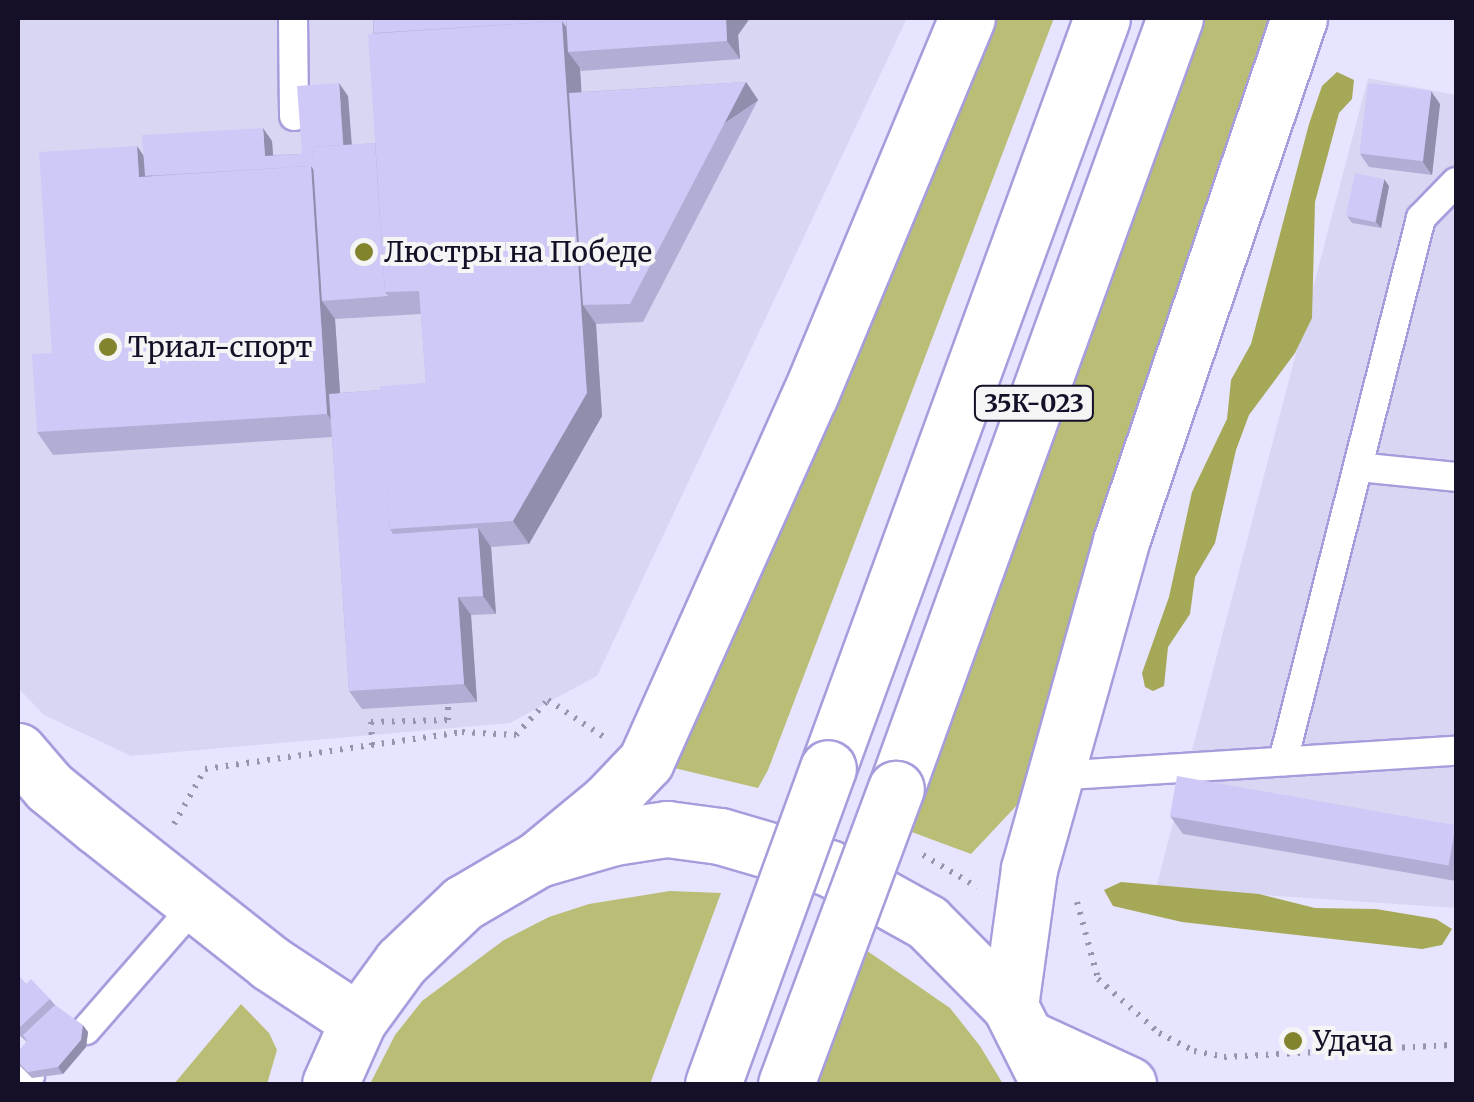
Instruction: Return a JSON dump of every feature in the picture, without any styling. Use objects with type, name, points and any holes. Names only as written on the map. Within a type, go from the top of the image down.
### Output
[{"type":"main road","points":[[330,1084],[358,1021],[401,962],[463,903],[538,859],[608,801],[646,761],[810,395],[966,18]]},
{"type":"main road","name":"35К-023","points":[[713,1084],[1102,18]]},
{"type":"main road","name":"35К-023","points":[[786,1084],[1175,18]]},
{"type":"main road","points":[[1029,1043],[1029,869],[1121,541],[1299,18]]},
{"type":"main road","points":[[18,751],[50,787],[270,963],[358,1021]]},
{"type":"main road","points":[[538,859],[614,837],[667,828],[720,836],[829,868],[927,922],[1029,1043],[1128,1084]]},
{"type":"lane","points":[[293,18],[294,116]]},
{"type":"lane","points":[[1283,761],[1421,218],[1456,182]]},
{"type":"lane","points":[[1358,467],[1456,477]]},
{"type":"lane","points":[[1054,776],[1456,750]]},
{"type":"lane","points":[[86,1030],[196,904]]},
{"type":"path","points":[[151,864],[205,769],[462,732],[516,735],[548,700],[610,740]]},
{"type":"path","points":[[372,745],[371,722],[448,720],[448,704]]},
{"type":"path","points":[[913,850],[986,894]]},
{"type":"path","points":[[1074,888],[1098,978],[1159,1033],[1194,1051],[1224,1056],[1456,1045]]},
{"type":"shaded area","points":[[18,18],[907,18],[597,676],[510,723],[131,756],[44,715],[18,688]]},
{"type":"shaded area","points":[[1368,78],[1456,95],[1456,908],[1156,888]]},
{"type":"green space","points":[[990,18],[1054,18],[768,770],[758,788],[670,767]]},
{"type":"green space","points":[[1203,18],[1272,18],[1034,787],[971,854],[909,831]]},
{"type":"green space","points":[[1337,72],[1354,80],[1352,99],[1339,113],[1315,202],[1312,318],[1295,353],[1249,415],[1236,450],[1215,543],[1195,577],[1190,614],[1168,647],[1164,686],[1153,691],[1145,687],[1142,673],[1169,597],[1192,492],[1227,419],[1231,380],[1251,344],[1322,86]]},
{"type":"green space","points":[[1121,882],[1259,894],[1315,908],[1376,909],[1436,919],[1452,929],[1442,945],[1422,949],[1182,922],[1113,906],[1104,890]]},
{"type":"green space","points":[[670,891],[721,893],[650,1084],[370,1084],[395,1035],[422,1001],[504,940],[549,917],[589,904]]},
{"type":"green space","points":[[863,948],[950,1008],[1003,1084],[812,1084]]},
{"type":"green space","points":[[241,1004],[269,1033],[277,1050],[267,1084],[174,1084]]},
{"type":"building","points":[[373,18],[566,18],[566,27],[562,21],[374,33]]},
{"type":"building","points":[[566,18],[726,18],[727,41],[568,52]]},
{"type":"building","points":[[562,21],[587,393],[513,521],[390,529],[380,386],[426,383],[419,291],[385,292],[368,34]]},
{"type":"building","points":[[746,82],[630,304],[583,305],[569,93]]},
{"type":"building","points":[[339,83],[343,145],[312,147],[314,170],[311,166],[145,176],[142,135],[263,128],[265,156],[302,154],[297,86]]},
{"type":"building","points":[[1368,83],[1432,91],[1423,161],[1359,153]]},
{"type":"building","name":"Люстры на Победе","points":[[375,143],[388,296],[322,301],[312,147]]},
{"type":"building","points":[[137,146],[139,177],[311,166],[327,414],[37,432],[32,354],[52,353],[39,152]]},
{"type":"building","points":[[1355,173],[1384,179],[1375,222],[1346,216]]},
{"type":"building","points":[[381,390],[393,534],[478,528],[483,596],[458,597],[464,684],[349,691],[329,394]]},
{"type":"building","points":[[1177,776],[1456,825],[1449,866],[1170,816]]},
{"type":"building","points":[[18,975],[26,984],[31,979],[50,999],[18,1029]]},
{"type":"building","points":[[55,1005],[83,1025],[81,1040],[58,1067],[28,1072],[18,1062],[18,1052],[27,1041],[23,1035]]},
{"type":"place","name":"Люстры на Победе","points":[[364,252]]},
{"type":"place","name":"Триал-спорт","points":[[108,347]]},
{"type":"place","name":"Удача","points":[[1293,1041]]}]
